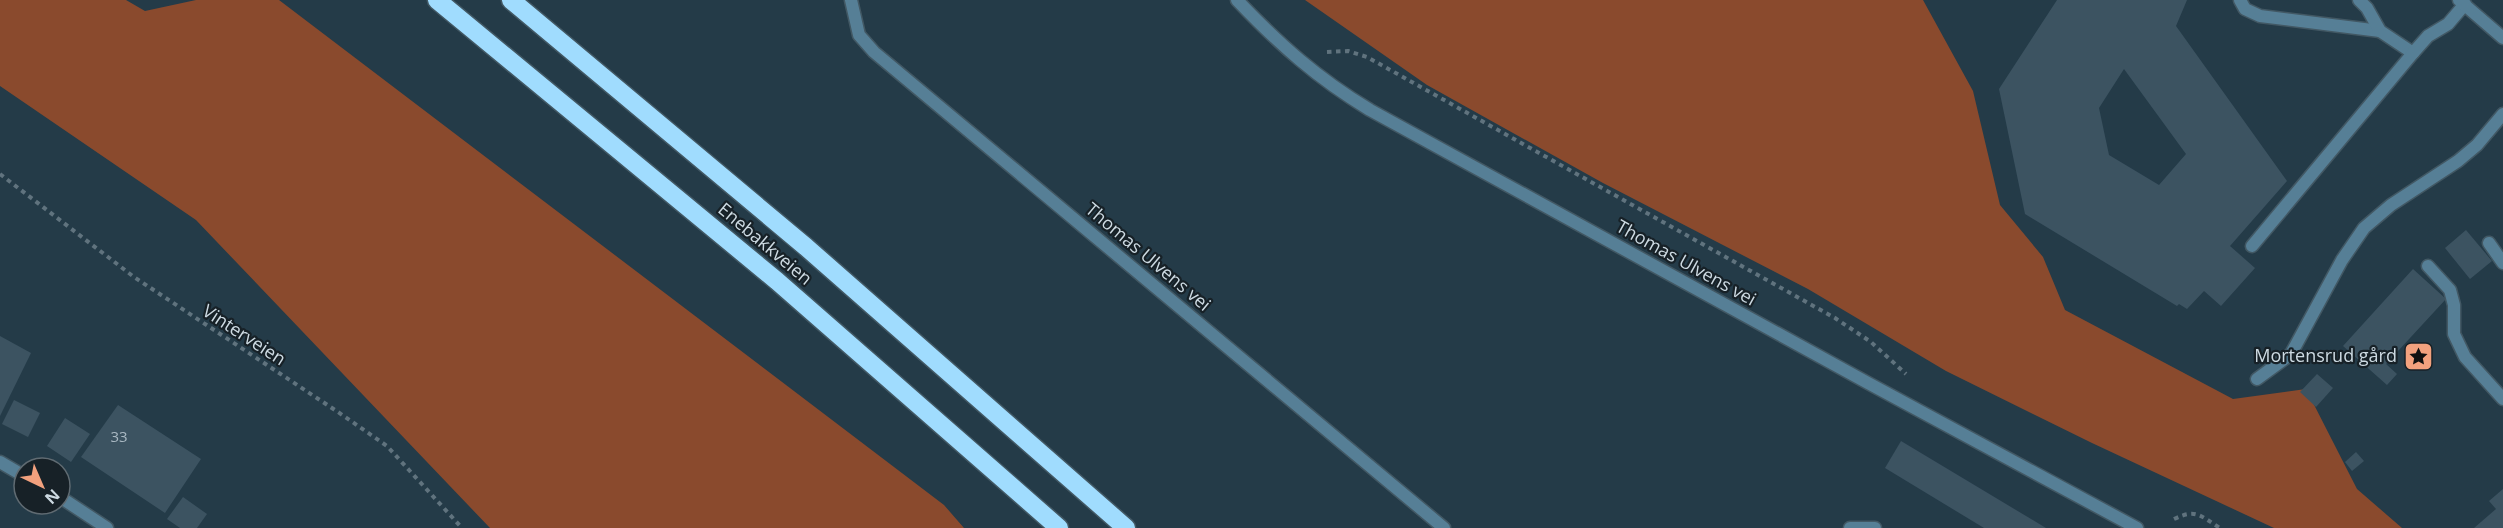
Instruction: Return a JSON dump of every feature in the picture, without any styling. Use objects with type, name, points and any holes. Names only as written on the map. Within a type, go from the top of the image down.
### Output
[{"type":"highway","name":"Enebakkveien","points":[[437,0],[777,281],[1059,528]]},
{"type":"highway","name":"Enebakkveien","points":[[511,0],[806,247],[1126,528]]},
{"type":"street","name":"Thomas Ulvens vei","points":[[851,0],[859,35],[874,52],[1444,528]]},
{"type":"street","name":"Thomas Ulvens vei","points":[[1237,0],[1303,65],[1334,89],[1847,372],[2137,528]]},
{"type":"street","points":[[2240,0],[2245,9],[2260,16],[2380,31],[2413,53]]},
{"type":"street","points":[[2359,0],[2367,8],[2380,31]]},
{"type":"street","points":[[2252,246],[2413,53],[2428,36],[2448,24],[2462,2],[2503,38]]},
{"type":"street","points":[[2257,378],[2292,354],[2342,260],[2364,228],[2391,205],[2465,156],[2503,114]]},
{"type":"street","points":[[2489,243],[2503,263]]},
{"type":"street","points":[[2428,266],[2450,290],[2454,305],[2454,334],[2465,357],[2503,399]]},
{"type":"street","points":[[72,504],[107,528]]},
{"type":"street","points":[[1850,528],[1875,528]]},
{"type":"path","points":[[1303,65],[1313,57],[1334,50],[1367,57],[1835,318],[1871,342],[1906,374],[1915,379]]},
{"type":"path","name":"Vinterveien","points":[[0,174],[134,277],[338,411],[387,446],[462,528]]},
{"type":"path","points":[[2174,519],[2189,512],[2195,513],[2220,528]]},
{"type":"shaded area","points":[[0,0],[126,0],[145,11],[196,0],[279,0],[944,505],[964,528],[490,528],[196,220],[0,86]]},
{"type":"shaded area","points":[[1305,0],[1923,0],[1973,91],[2000,205],[2043,257],[2065,310],[2233,399],[2306,389],[2357,489],[2402,528],[2274,528],[2092,443],[1946,371],[1808,289],[1603,183],[1427,85]]},
{"type":"building","points":[[2057,0],[2187,0],[2176,26],[2287,181],[2230,246],[2255,268],[2221,306],[2204,291],[2187,309],[2179,304],[2177,306],[2025,214],[1999,89]],"holes":[[[2124,69],[2186,154],[2159,185],[2109,155],[2099,108]]]},
{"type":"building","points":[[2466,230],[2492,261],[2470,279],[2445,248]]},
{"type":"building","points":[[2413,269],[2446,299],[2386,364],[2397,374],[2387,385],[2343,346]]},
{"type":"building","points":[[0,336],[31,353],[0,416]]},
{"type":"building","points":[[2317,374],[2333,388],[2316,407],[2300,392]]},
{"type":"building","points":[[14,400],[40,413],[28,437],[2,424]]},
{"type":"building","points":[[118,405],[201,459],[165,513],[81,457]]},
{"type":"building","points":[[65,418],[90,434],[72,461],[72,456],[62,456],[47,446]]},
{"type":"building","points":[[1901,441],[2046,528],[1984,528],[1885,468]]},
{"type":"building","points":[[2356,452],[2364,461],[2352,471],[2345,462]]},
{"type":"building","points":[[2503,489],[2503,528],[2474,528],[2496,509],[2489,501]]},
{"type":"building","points":[[183,497],[207,514],[197,528],[180,528],[167,519]]},
{"type":"place","name":"Mortensrud gård","points":[[2418,356]]}]
